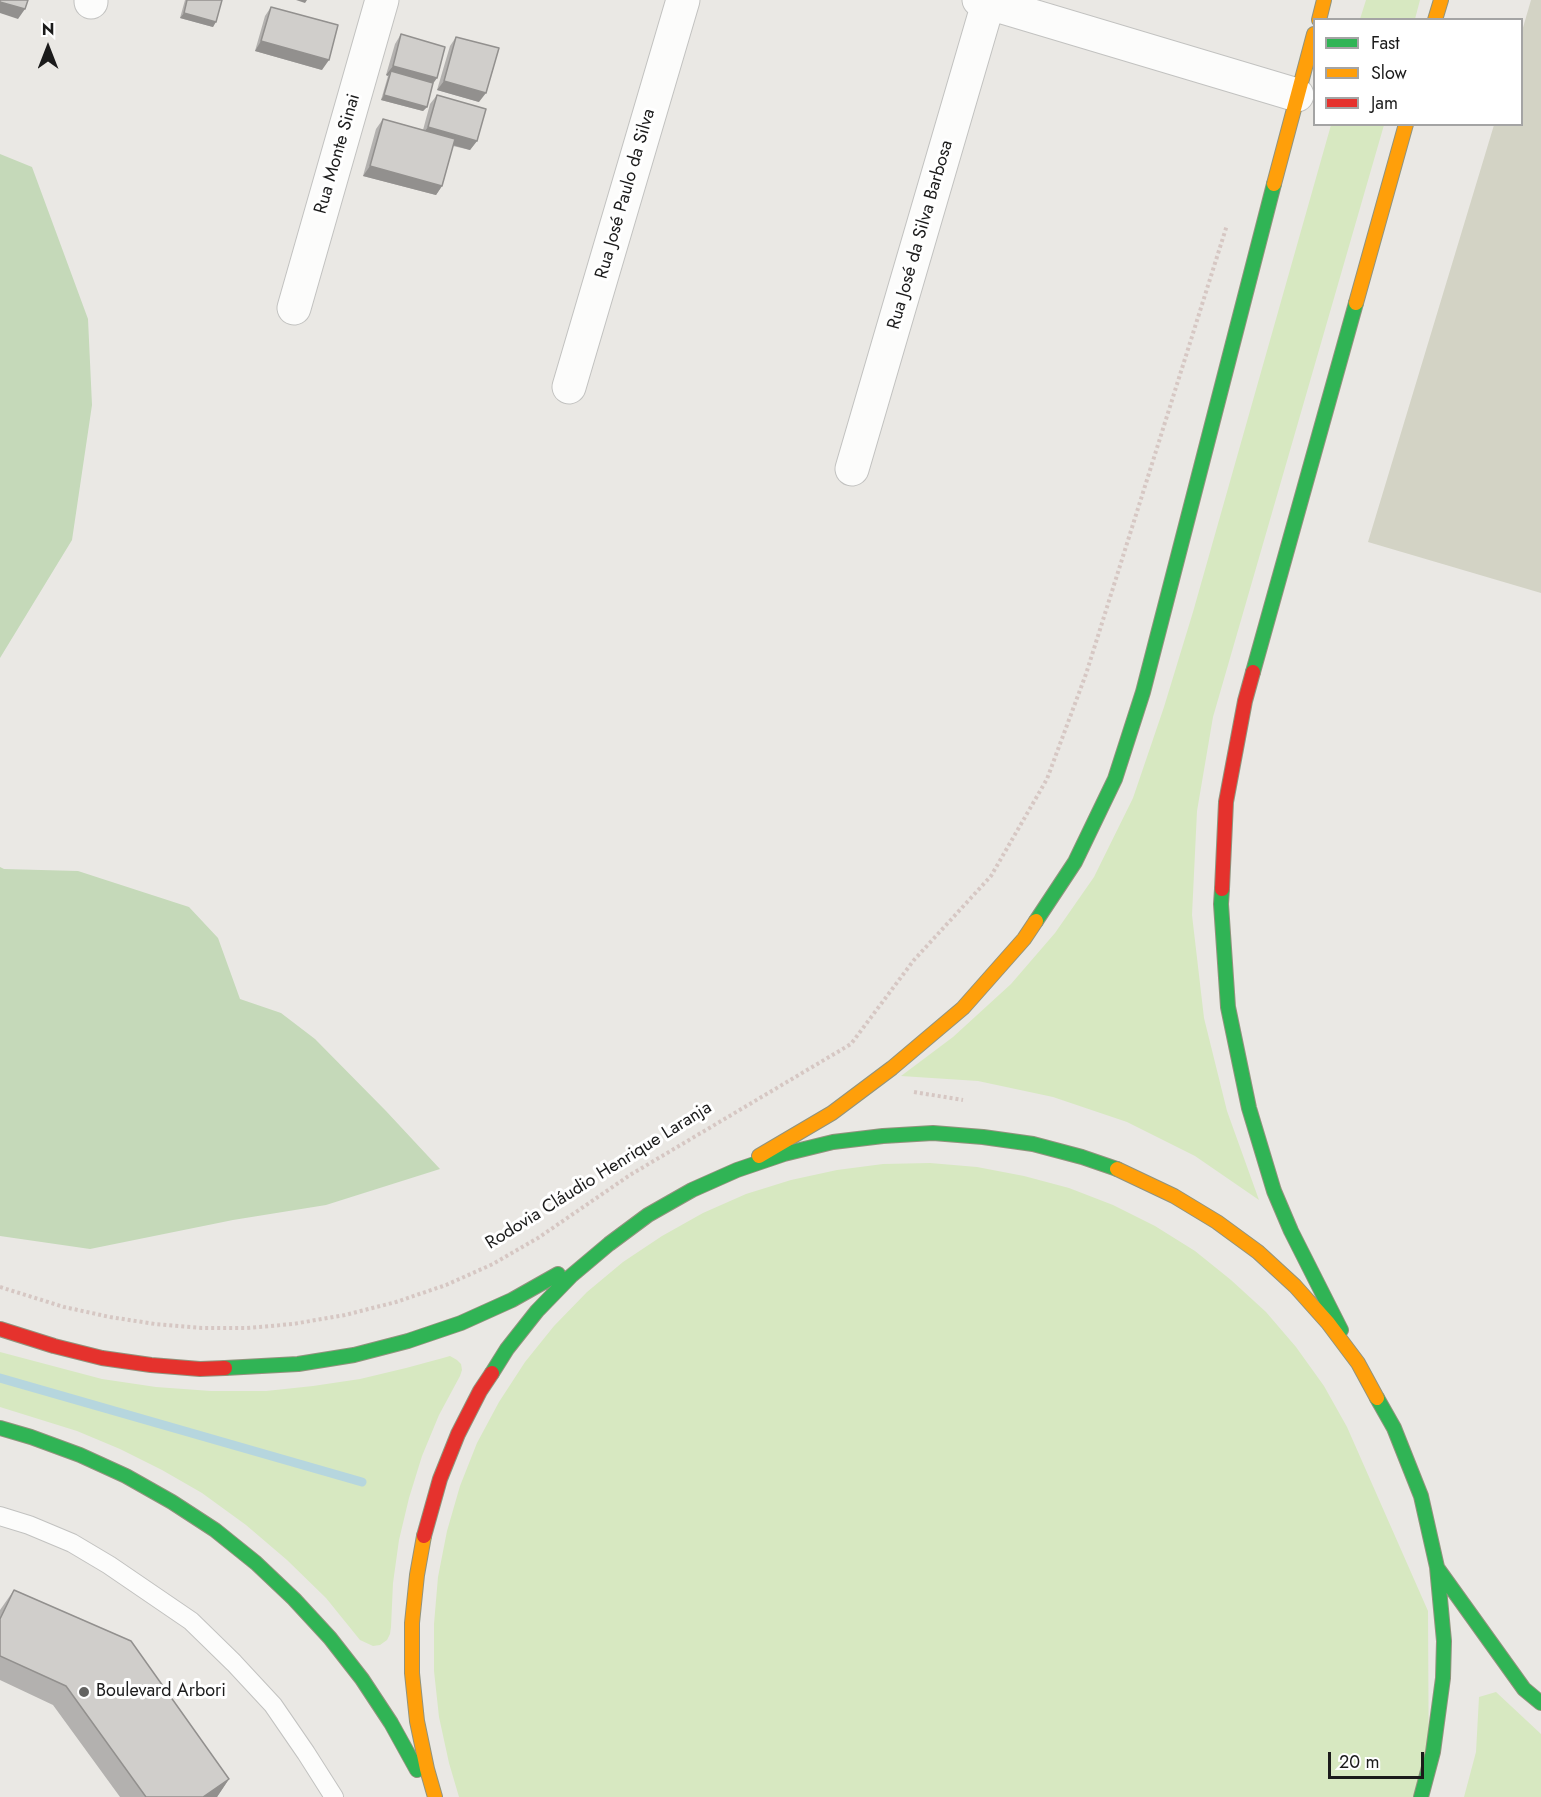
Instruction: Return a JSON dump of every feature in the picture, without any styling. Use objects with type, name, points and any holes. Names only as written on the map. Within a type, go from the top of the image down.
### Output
[{"type":"main road","points":[[1320,18],[1324,0]]},
{"type":"main road","points":[[1436,18],[1441,0]]},
{"type":"main road","points":[[737,1170],[831,1113],[892,1068],[963,1008],[1024,939],[1075,862],[1115,779],[1143,692],[1313,38]]},
{"type":"main road","points":[[1405,126],[1245,701],[1226,802],[1221,904],[1228,1007],[1249,1108],[1274,1191],[1291,1231],[1394,1428],[1421,1496],[1437,1567],[1443,1632],[1443,1678],[1433,1752],[1421,1797]]},
{"type":"main road","points":[[433,1797],[417,1721],[412,1672],[412,1623],[417,1575],[426,1527],[440,1479],[458,1434],[480,1391],[507,1350],[537,1311],[571,1276],[609,1244],[648,1215],[692,1190],[737,1170],[784,1154],[833,1142],[933,1133],[1033,1144],[1082,1157],[1129,1174],[1174,1196],[1217,1222],[1250,1246],[1295,1286],[1328,1323],[1358,1363]]},
{"type":"main road","points":[[0,1329],[102,1358],[151,1365],[200,1369],[298,1364],[362,1353],[408,1341],[461,1323],[512,1300],[609,1244]]},
{"type":"main road","points":[[0,1428],[80,1455],[126,1476],[215,1530],[256,1563],[330,1638],[362,1679],[391,1723],[433,1797]]},
{"type":"main road","points":[[1437,1567],[1524,1689],[1541,1703]]},
{"type":"street","name":"Rua Monte Sinai","points":[[294,308],[382,0]]},
{"type":"street","name":"Rua José Paulo da Silva","points":[[569,387],[683,0]]},
{"type":"street","points":[[986,1],[1297,95]]},
{"type":"street","name":"Rua José da Silva Barbosa","points":[[852,469],[986,1]]},
{"type":"lane","points":[[0,1516],[72,1543],[109,1564],[191,1621],[273,1705],[334,1797]]},
{"type":"path","name":"Rodovia Cláudio Henrique Laranja","points":[[0,1287],[64,1307],[110,1317],[202,1328],[248,1328],[293,1324],[345,1315],[396,1302],[446,1285],[493,1264],[538,1238],[630,1175],[851,1044],[914,960],[991,876],[1047,779],[1086,674],[1227,223]]},
{"type":"shaded area","points":[[1531,0],[1541,0],[1541,593],[1368,542],[1494,126],[1523,126],[1523,28]]},
{"type":"green space","points":[[1366,0],[1420,0],[1415,18],[1360,18]]},
{"type":"green space","points":[[1331,126],[1384,126],[1213,717],[1197,811],[1192,915],[1204,1018],[1227,1111],[1259,1200],[1195,1156],[1127,1122],[1053,1097],[978,1081],[901,1076],[953,1037],[1011,984],[1055,933],[1094,877],[1133,798],[1193,612]]},
{"type":"green space","points":[[0,154],[32,167],[88,319],[92,405],[72,540],[0,658]]},
{"type":"green space","points":[[0,867],[78,871],[189,907],[218,938],[240,999],[281,1013],[315,1039],[440,1169],[326,1205],[233,1220],[90,1249],[0,1236]]},
{"type":"green space","points":[[930,1163],[977,1167],[1069,1188],[1113,1205],[1155,1226],[1195,1251],[1231,1280],[1266,1312],[1296,1347],[1324,1386],[1347,1427],[1428,1611],[1429,1797],[459,1797],[439,1717],[434,1671],[434,1624],[438,1577],[447,1531],[460,1486],[477,1443],[499,1402],[525,1362],[554,1326],[587,1292],[623,1262],[662,1236],[703,1213],[746,1194],[791,1180],[837,1170],[883,1164]]},
{"type":"green space","points":[[0,1352],[102,1379],[156,1387],[211,1391],[266,1391],[313,1386],[360,1379],[450,1356],[457,1360],[461,1364],[460,1376],[439,1415],[422,1456],[409,1498],[399,1540],[393,1583],[391,1627],[387,1640],[380,1645],[373,1646],[360,1640],[326,1598],[287,1560],[246,1525],[202,1493],[120,1449],[77,1431],[0,1407]]},
{"type":"green space","points":[[1496,1692],[1541,1734],[1541,1797],[1464,1797],[1476,1752],[1479,1697]]},
{"type":"building","points":[[0,0],[28,0],[25,9],[0,2]]},
{"type":"building","points":[[187,0],[222,0],[216,22],[184,13]]},
{"type":"building","points":[[271,7],[338,25],[329,60],[261,41]]},
{"type":"building","points":[[401,34],[445,47],[437,78],[393,66]]},
{"type":"building","points":[[456,37],[499,48],[486,93],[444,81]]},
{"type":"building","points":[[391,71],[433,83],[427,107],[384,95]]},
{"type":"building","points":[[437,95],[486,109],[477,141],[428,127]]},
{"type":"building","points":[[383,119],[455,139],[442,186],[370,166]]},
{"type":"building","name":"Boulevard Arbori","points":[[14,1590],[131,1641],[229,1779],[203,1797],[146,1797],[66,1686],[0,1656],[0,1619]]},
{"type":"waterway","points":[[0,1378],[362,1482]]},
{"type":"traffic: fast","points":[[1036,921],[1075,862],[1115,779],[1143,692],[1274,184]]},
{"type":"traffic: fast","points":[[1253,672],[1356,303]]},
{"type":"traffic: fast","points":[[1222,889],[1228,1007],[1249,1108],[1274,1191],[1291,1231],[1341,1330]]},
{"type":"traffic: fast","points":[[492,1373],[507,1349],[537,1311],[571,1276],[609,1244],[648,1215],[692,1190],[737,1170],[784,1154],[833,1142],[933,1133],[1033,1144],[1117,1169]]},
{"type":"traffic: fast","points":[[225,1368],[298,1364],[354,1355],[408,1341],[461,1323],[512,1300],[558,1274]]},
{"type":"traffic: fast","points":[[1377,1398],[1394,1428],[1421,1496],[1437,1567],[1444,1641],[1443,1678],[1433,1752],[1421,1797]]},
{"type":"traffic: fast","points":[[0,1428],[80,1455],[126,1476],[215,1530],[256,1563],[330,1638],[362,1679],[391,1723],[417,1770]]},
{"type":"traffic: fast","points":[[1438,1569],[1524,1689],[1541,1703]]},
{"type":"traffic: slow","points":[[1320,18],[1324,0]]},
{"type":"traffic: slow","points":[[1436,18],[1441,0]]},
{"type":"traffic: slow","points":[[1274,184],[1313,38]]},
{"type":"traffic: slow","points":[[1356,303],[1405,126]]},
{"type":"traffic: slow","points":[[759,1156],[832,1113],[892,1068],[963,1008],[1024,939],[1036,921]]},
{"type":"traffic: slow","points":[[1117,1169],[1174,1196],[1217,1222],[1258,1252],[1295,1286],[1328,1323],[1358,1363],[1377,1398]]},
{"type":"traffic: slow","points":[[424,1536],[412,1623],[412,1673],[417,1721],[435,1797]]},
{"type":"traffic: jam","points":[[1222,889],[1226,802],[1245,701],[1253,672]]},
{"type":"traffic: jam","points":[[0,1329],[102,1358],[200,1369],[225,1368]]},
{"type":"traffic: jam","points":[[424,1536],[440,1479],[458,1434],[492,1373]]},
{"type":"place","name":"Boulevard Arbori","points":[[84,1692]]}]
